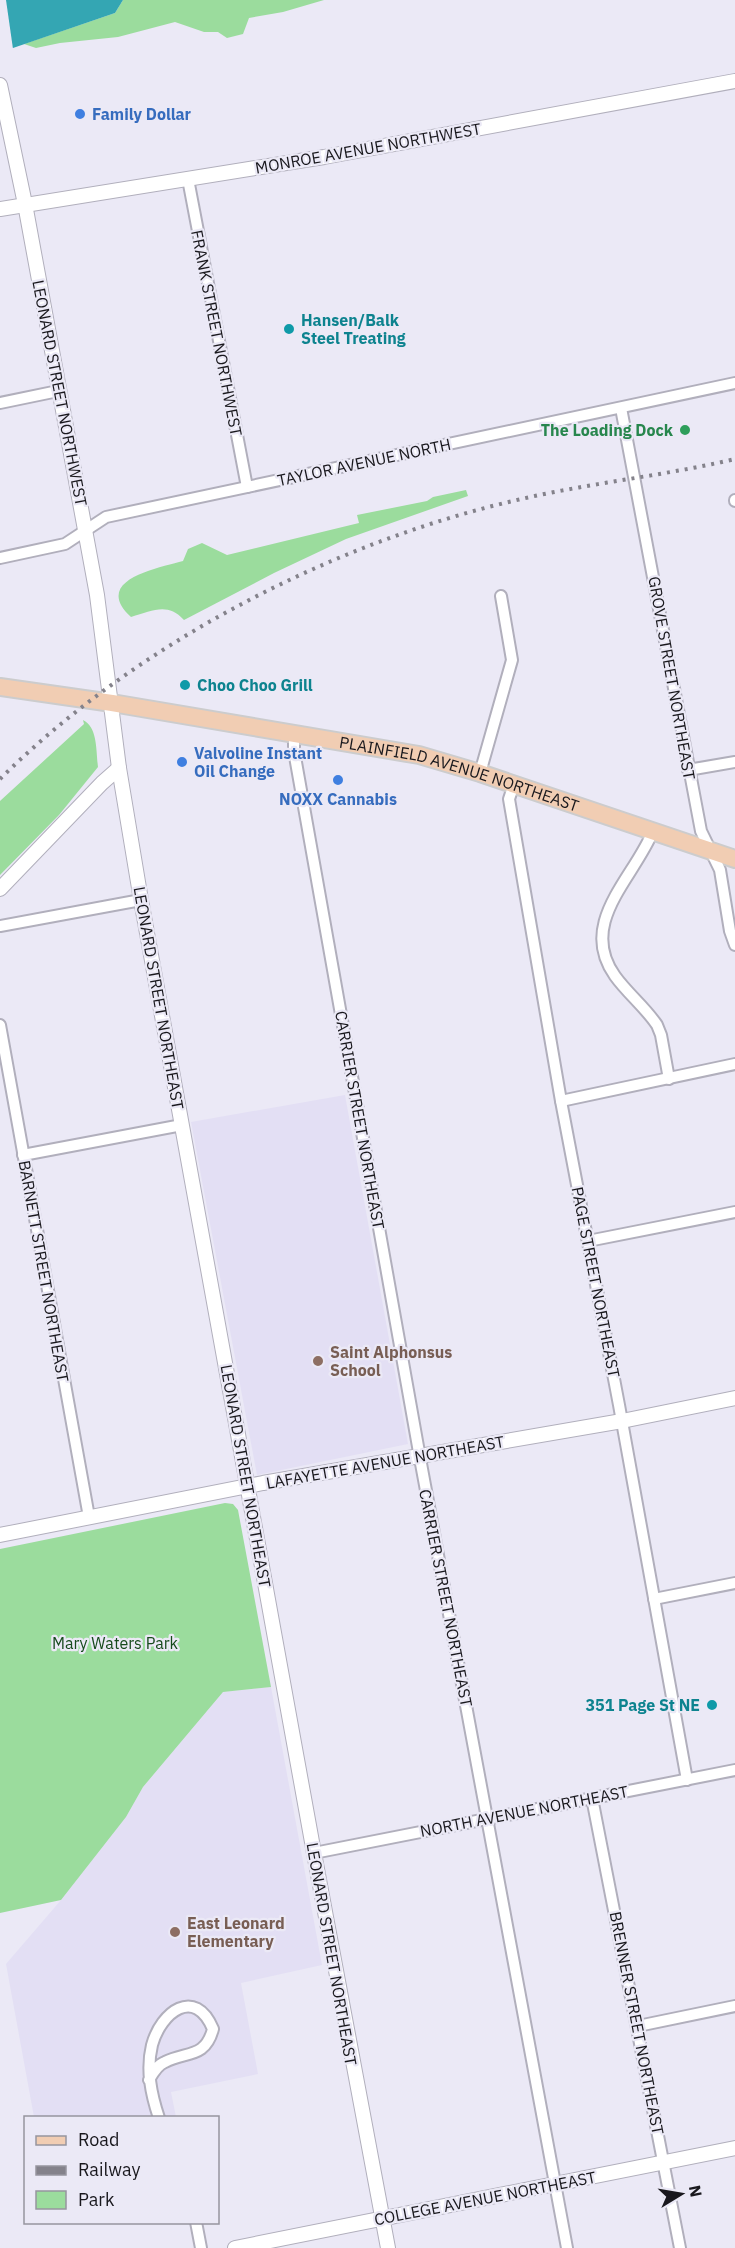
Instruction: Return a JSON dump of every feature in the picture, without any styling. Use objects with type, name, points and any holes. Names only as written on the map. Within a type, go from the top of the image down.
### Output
[{"type":"main road","name":"MONROE AVENUE NORTHWEST","points":[[0,209],[324,156],[735,81]]},
{"type":"main road","name":"LEONARD STREET NORTHWEST","points":[[0,85],[25,204],[58,391],[86,530],[103,630],[112,703]]},
{"type":"main road","name":"PLAINFIELD AVENUE NORTHEAST","points":[[0,687],[112,703],[419,755],[514,784],[735,859]]},
{"type":"main road","name":"LEONARD STREET NORTHEAST","points":[[112,703],[119,768],[141,900],[388,2248]]},
{"type":"main road","points":[[0,889],[119,768]]},
{"type":"main road","name":"LAFAYETTE AVENUE NORTHEAST","points":[[0,1535],[248,1486],[622,1421],[735,1398]]},
{"type":"main road","name":"COLLEGE AVENUE NORTHEAST","points":[[235,2248],[735,2148]]},
{"type":"street","name":"FRANK STREET NORTHWEST","points":[[188,179],[247,487]]},
{"type":"street","name":"TAYLOR AVENUE NORTH","points":[[0,558],[65,544],[106,517],[735,383]]},
{"type":"street","points":[[0,403],[58,391]]},
{"type":"street","name":"GROVE STREET NORTHEAST","points":[[621,408],[643,516],[688,770],[701,831],[720,870],[730,931],[735,945]]},
{"type":"street","points":[[480,773],[512,660],[501,596]]},
{"type":"street","name":"CARRIER STREET NORTHEAST","points":[[294,735],[294,751],[420,1456],[567,2248]]},
{"type":"street","points":[[688,770],[735,762]]},
{"type":"street","name":"PAGE STREET NORTHEAST","points":[[514,784],[509,799],[561,1101],[687,1780]]},
{"type":"street","points":[[653,831],[643,854],[609,908],[601,933],[605,954],[614,975],[657,1025],[669,1079]]},
{"type":"street","points":[[0,926],[141,900]]},
{"type":"street","name":"BARNETT STREET NORTHEAST","points":[[0,1025],[90,1517]]},
{"type":"street","points":[[561,1101],[735,1064]]},
{"type":"street","points":[[23,1155],[182,1125]]},
{"type":"street","points":[[588,1241],[735,1212]]},
{"type":"street","points":[[654,1599],[735,1583]]},
{"type":"street","name":"NORTH AVENUE NORTHEAST","points":[[314,1853],[735,1770]]},
{"type":"street","name":"BRENNER STREET NORTHEAST","points":[[592,1798],[680,2248]]},
{"type":"street","points":[[150,2080],[156,2069],[165,2062],[199,2051],[210,2040],[213,2029],[204,2012],[193,2006],[182,2007],[170,2014],[153,2043],[149,2064],[150,2080],[159,2116]]},
{"type":"street","points":[[638,2026],[735,2006]]},
{"type":"street","points":[[196,2224],[201,2248]]},
{"type":"shaded area","points":[[345,1095],[408,1444],[257,1475],[191,1122]]},
{"type":"shaded area","name":"East Leonard Elementary","points":[[271,1687],[322,1965],[241,1983],[258,2074],[171,2092],[176,2116],[34,2116],[6,1964],[61,1900],[126,1817],[143,1787],[223,1692]]},
{"type":"green space","points":[[123,0],[324,0],[283,12],[249,18],[243,34],[227,38],[218,32],[204,32],[175,22],[118,37],[36,48],[24,44],[115,13]]},
{"type":"green space","points":[[466,490],[468,496],[346,539],[184,620],[178,614],[166,610],[131,617],[121,604],[119,594],[123,585],[145,572],[183,561],[188,549],[202,543],[227,555],[359,523],[357,515],[427,501],[433,497]]},
{"type":"green space","points":[[83,720],[88,723],[94,734],[98,767],[59,815],[0,875],[0,801],[84,724]]},
{"type":"green space","name":"Mary Waters Park","points":[[225,1503],[233,1504],[238,1510],[271,1687],[223,1692],[143,1787],[126,1817],[61,1900],[0,1913],[0,1549]]},
{"type":"water","points":[[0,0],[123,0],[115,13],[13,48],[0,49]]},
{"type":"pier","points":[[0,0],[6,0],[13,49],[0,51]]},
{"type":"railway","points":[[0,779],[54,730],[112,684],[174,643],[240,605],[308,572],[377,543],[447,519],[517,500],[735,459]]},
{"type":"place","name":"Family Dollar","points":[[80,114]]},
{"type":"place","name":"Hansen/Balk Steel Treating","points":[[289,329]]},
{"type":"place","name":"The Loading Dock","points":[[685,430]]},
{"type":"place","name":"Choo Choo Grill","points":[[185,685]]},
{"type":"place","name":"Valvoline Instant Oil Change","points":[[182,762]]},
{"type":"place","name":"NOXX Cannabis","points":[[338,780]]},
{"type":"place","name":"Saint Alphonsus School","points":[[318,1361]]},
{"type":"place","name":"351 Page St NE","points":[[712,1705]]},
{"type":"place","name":"East Leonard Elementary","points":[[175,1932]]}]
